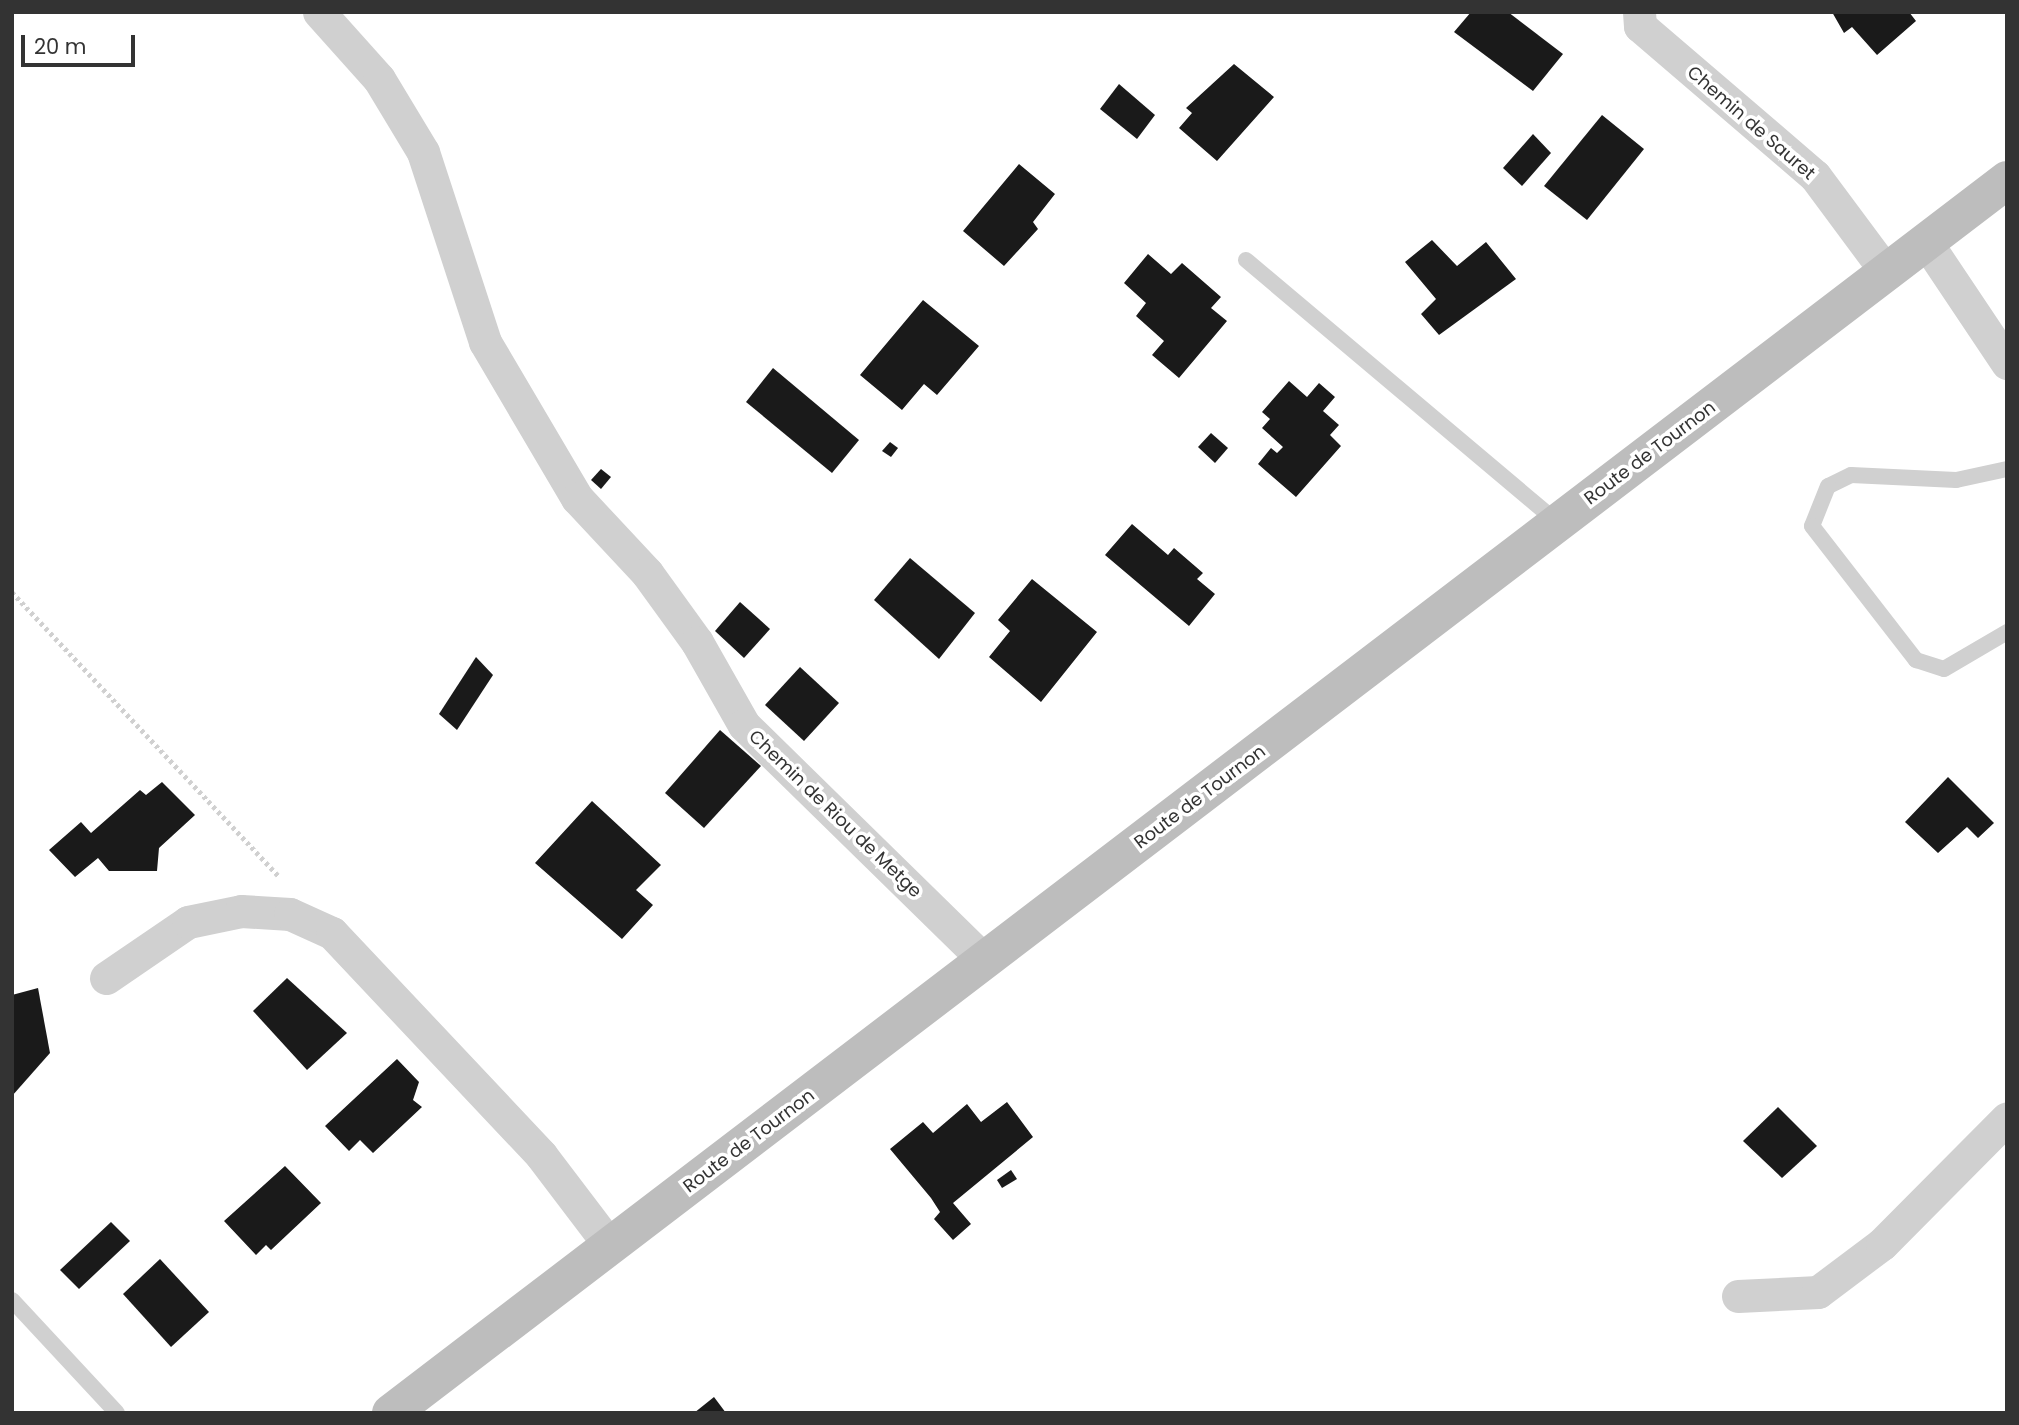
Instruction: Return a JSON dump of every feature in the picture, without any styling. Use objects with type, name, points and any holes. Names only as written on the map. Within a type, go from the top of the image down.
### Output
[{"type":"main road","name":"Route de Tournon","points":[[391,1413],[2007,180]]},
{"type":"street","name":"Chemin de Riou de Metge","points":[[319,12],[379,79],[423,152],[485,342],[578,498],[647,573],[697,642],[744,725],[985,961]]},
{"type":"street","name":"Chemin de Sauret","points":[[1639,12],[1640,26],[1815,176],[1887,272]]},
{"type":"street","points":[[1926,242],[2007,363]]},
{"type":"street","points":[[106,978],[188,922],[241,911],[290,914],[332,933],[541,1155],[610,1246]]},
{"type":"street","points":[[1738,1296],[1818,1292],[1882,1244],[2007,1118]]},
{"type":"lane","points":[[1246,260],[1559,523]]},
{"type":"lane","points":[[2007,469],[1956,480],[1852,475],[1828,486],[1812,526],[1916,660],[1944,669],[2007,632]]},
{"type":"lane","points":[[12,1300],[117,1413]]},
{"type":"path","points":[[12,592],[285,883]]},
{"type":"building","points":[[1471,12],[1508,12],[1563,54],[1533,91],[1454,32]]},
{"type":"building","points":[[1832,12],[1909,12],[1916,21],[1877,55],[1852,27],[1844,33]]},
{"type":"building","points":[[1234,64],[1274,97],[1217,161],[1179,128],[1192,113],[1186,108]]},
{"type":"building","points":[[1119,84],[1155,115],[1137,139],[1100,109]]},
{"type":"building","points":[[1602,115],[1644,149],[1587,220],[1544,186]]},
{"type":"building","points":[[1533,134],[1551,153],[1522,186],[1503,168]]},
{"type":"building","points":[[1019,164],[1055,194],[1033,222],[1038,229],[1004,266],[963,231]]},
{"type":"building","points":[[1432,240],[1457,266],[1486,242],[1516,279],[1439,335],[1421,314],[1436,299],[1405,262]]},
{"type":"building","points":[[1148,254],[1171,274],[1182,263],[1221,297],[1211,308],[1227,321],[1179,378],[1152,355],[1164,341],[1136,316],[1146,303],[1124,283]]},
{"type":"building","points":[[923,300],[979,346],[937,395],[924,384],[902,410],[860,375]]},
{"type":"building","points":[[773,368],[859,440],[832,473],[746,402]]},
{"type":"building","points":[[1289,381],[1307,397],[1319,383],[1335,397],[1323,411],[1339,425],[1330,435],[1341,446],[1296,497],[1258,464],[1271,448],[1277,453],[1283,447],[1262,428],[1270,419],[1262,412]]},
{"type":"building","points":[[1211,433],[1228,448],[1215,463],[1198,447]]},
{"type":"building","points":[[890,442],[898,448],[891,457],[882,451]]},
{"type":"building","points":[[601,469],[611,477],[601,489],[591,480]]},
{"type":"building","points":[[1132,524],[1168,555],[1174,548],[1203,573],[1197,579],[1215,594],[1189,626],[1105,555]]},
{"type":"building","points":[[910,558],[975,613],[939,659],[874,600]]},
{"type":"building","points":[[1032,579],[1097,632],[1041,702],[989,657],[1010,631],[998,620]]},
{"type":"building","points":[[740,602],[770,629],[744,658],[715,631]]},
{"type":"building","points":[[476,657],[493,675],[457,730],[439,714]]},
{"type":"building","points":[[800,667],[839,703],[804,741],[765,705]]},
{"type":"building","points":[[720,730],[761,766],[704,828],[665,793]]},
{"type":"building","points":[[1948,777],[1994,823],[1978,838],[1967,827],[1938,853],[1905,822]]},
{"type":"building","points":[[162,782],[195,815],[159,848],[157,871],[109,871],[98,858],[75,877],[49,850],[81,822],[91,833],[140,790],[146,795]]},
{"type":"building","points":[[592,801],[661,865],[636,890],[653,905],[622,939],[535,863]]},
{"type":"building","points":[[287,978],[347,1033],[307,1070],[253,1011]]},
{"type":"building","points":[[38,988],[50,1053],[12,1096],[12,995]]},
{"type":"building","points":[[397,1059],[419,1082],[413,1100],[422,1107],[373,1153],[360,1140],[349,1151],[325,1126]]},
{"type":"building","points":[[1007,1102],[1033,1137],[953,1203],[971,1224],[953,1240],[934,1219],[940,1212],[931,1198],[890,1149],[923,1122],[933,1133],[967,1104],[981,1122]]},
{"type":"building","points":[[1778,1107],[1817,1146],[1782,1178],[1743,1141]]},
{"type":"building","points":[[285,1166],[321,1203],[271,1250],[266,1245],[256,1255],[224,1221]]},
{"type":"building","points":[[1011,1170],[1017,1179],[1002,1188],[997,1180]]},
{"type":"building","points":[[111,1222],[130,1241],[79,1289],[60,1270]]},
{"type":"building","points":[[160,1259],[209,1312],[171,1347],[123,1294]]},
{"type":"building","points":[[714,1397],[726,1413],[694,1413]]}]
